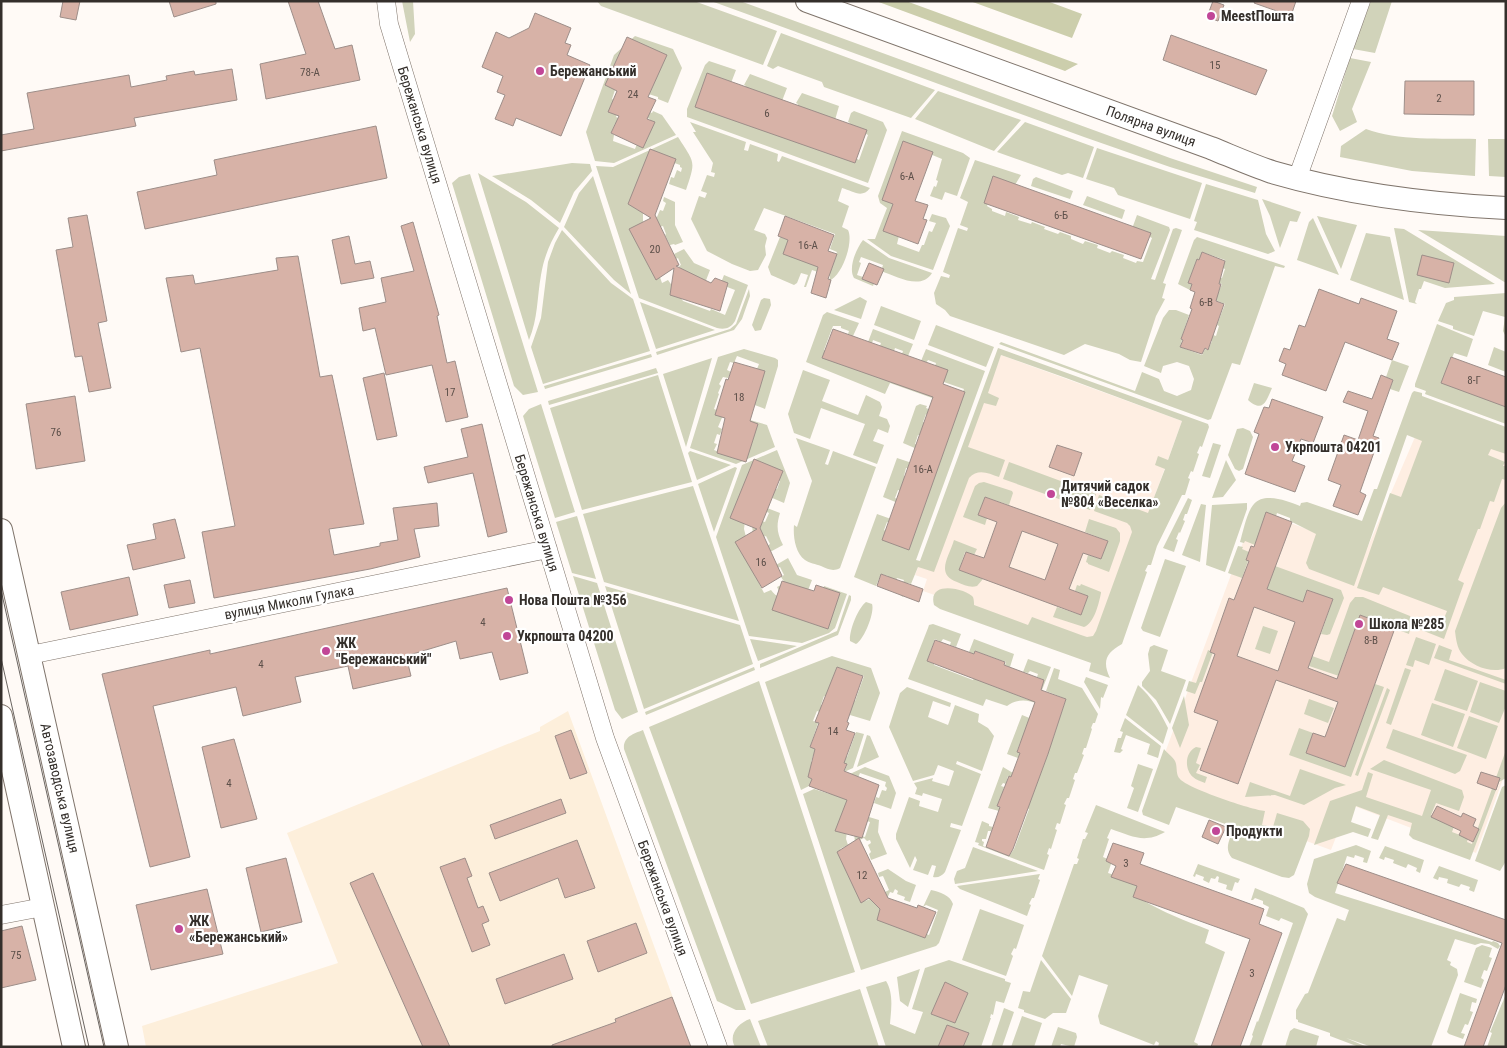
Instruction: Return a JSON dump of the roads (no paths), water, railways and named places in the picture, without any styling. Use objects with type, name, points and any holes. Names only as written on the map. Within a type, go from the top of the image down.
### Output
[{"type":"main road","name":"Полярна вулиця","points":[[807,1],[1270,171],[1297,179],[1404,199],[1506,208]]},
{"type":"main road","name":"Автозаводська вулиця","points":[[1,530],[117,1047]]},
{"type":"main road","points":[[1,716],[74,1047]]},
{"type":"street","name":"Бережанська вулиця","points":[[386,1],[389,24],[605,738],[718,1047]]},
{"type":"street","points":[[1297,179],[1361,1]]},
{"type":"street","name":"вулиця Миколи Гулака","points":[[30,655],[548,549]]},
{"type":"street","points":[[1,915],[43,907]]},
{"type":"tram line","points":[[1,590],[104,1047]]},
{"type":"tram line","points":[[1,658],[89,1047]]},
{"type":"place","name":"MeestПошта","points":[[1211,16]]},
{"type":"place","name":"Бережанський","points":[[540,71]]},
{"type":"place","name":"Укрпошта 04201","points":[[1275,447]]},
{"type":"place","name":"Дитячий садок №804 «Веселка»","points":[[1051,494]]},
{"type":"place","name":"Нова Пошта №356","points":[[509,600]]},
{"type":"place","name":"Школа №285","points":[[1359,624]]},
{"type":"place","name":"Укрпошта 04200","points":[[507,636]]},
{"type":"place","name":"ЖК \"Бережанський\"","points":[[326,651]]},
{"type":"place","name":"Продукти","points":[[1216,831]]},
{"type":"place","name":"ЖК «Бережанський»","points":[[179,929]]}]
